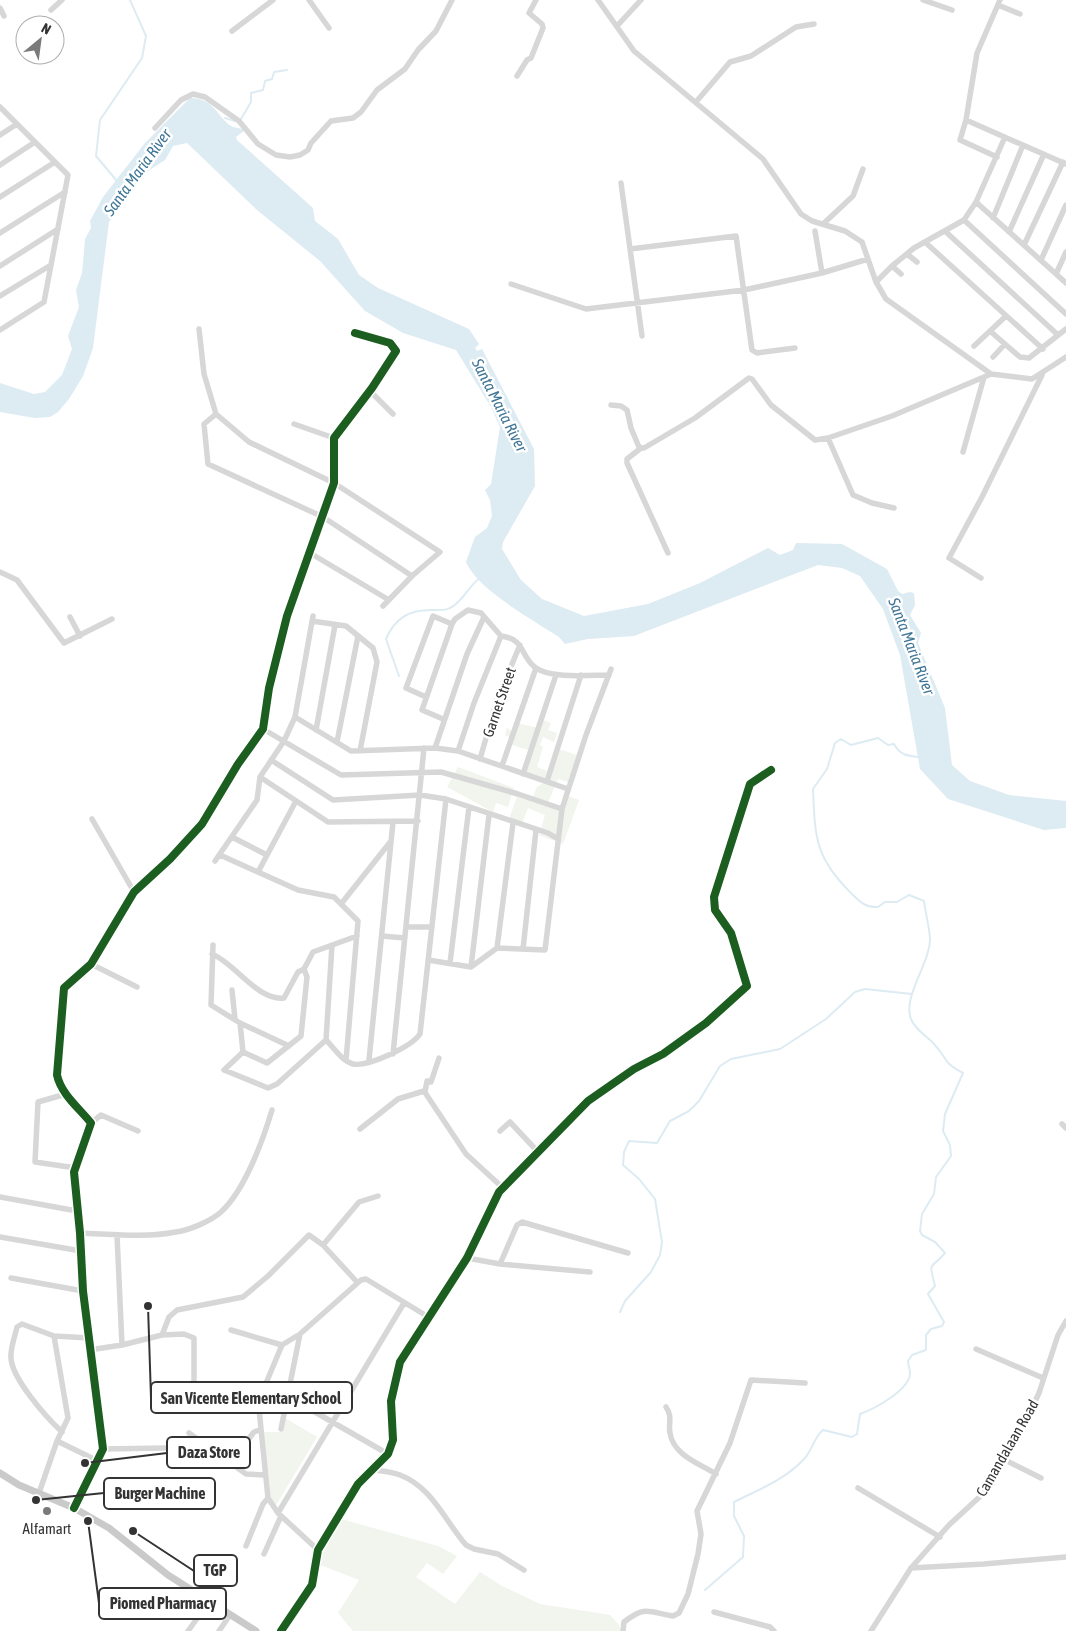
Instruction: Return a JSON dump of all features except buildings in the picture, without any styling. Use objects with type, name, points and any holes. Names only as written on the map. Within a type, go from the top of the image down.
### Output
[{"type":"main road","points":[[0,1473],[19,1485],[74,1508],[115,1532],[168,1575],[256,1631]]},
{"type":"street","points":[[51,10],[62,0]]},
{"type":"street","points":[[232,31],[273,0]]},
{"type":"street","points":[[309,0],[329,28]]},
{"type":"street","points":[[155,128],[181,100],[193,94],[205,97],[239,122],[258,144],[276,155],[290,157],[300,155],[308,150],[311,142],[331,121],[353,118],[361,112],[377,90],[405,69],[418,50],[436,31],[452,0]]},
{"type":"street","points":[[517,76],[527,60],[532,58],[543,28],[542,24],[529,14],[536,0]]},
{"type":"street","points":[[598,0],[634,51],[762,159],[801,214],[812,221],[845,231],[862,242],[876,282],[886,299],[991,374],[1027,380],[1042,375],[1066,357]]},
{"type":"street","points":[[617,26],[641,0]]},
{"type":"street","points":[[923,0],[952,10]]},
{"type":"street","points":[[997,157],[960,140],[966,120],[977,53],[999,2],[1020,14]]},
{"type":"street","points":[[0,8],[4,16]]},
{"type":"street","points":[[696,102],[730,62],[751,56],[796,27],[814,24]]},
{"type":"street","points":[[0,107],[68,175],[44,302],[0,330]]},
{"type":"street","points":[[966,120],[1065,163],[1024,245]]},
{"type":"street","points":[[0,135],[17,124]]},
{"type":"street","points":[[876,282],[907,254],[964,220],[976,202],[1005,137]]},
{"type":"street","points":[[0,164],[35,142]]},
{"type":"street","points":[[993,218],[1024,145]]},
{"type":"street","points":[[1009,232],[1044,154]]},
{"type":"street","points":[[0,197],[55,162]]},
{"type":"street","points":[[823,224],[853,196],[863,169]]},
{"type":"street","points":[[621,184],[642,336]]},
{"type":"street","points":[[0,233],[65,192]]},
{"type":"street","points":[[976,202],[1066,283]]},
{"type":"street","points":[[1041,260],[1066,205]]},
{"type":"street","points":[[964,220],[1066,314]]},
{"type":"street","points":[[0,266],[58,229]]},
{"type":"street","points":[[814,231],[822,273]]},
{"type":"street","points":[[946,232],[1058,336]]},
{"type":"street","points":[[630,249],[734,235],[738,238],[754,352],[794,348]]},
{"type":"street","points":[[926,243],[1042,349]]},
{"type":"street","points":[[1056,274],[1066,252]]},
{"type":"street","points":[[907,254],[917,262]]},
{"type":"street","points":[[511,284],[586,310],[744,290],[822,273],[868,259]]},
{"type":"street","points":[[0,296],[51,265]]},
{"type":"street","points":[[892,266],[902,274]]},
{"type":"street","points":[[974,346],[1006,316]]},
{"type":"street","points":[[199,329],[204,374],[216,414],[241,436],[264,451],[334,483],[440,552],[412,576],[383,606]]},
{"type":"street","points":[[990,331],[1025,358],[1033,357],[1066,330]]},
{"type":"street","points":[[91,1123],[58,1083],[63,994],[67,985],[91,964],[134,892],[170,859],[202,824],[238,764],[263,729],[269,688],[287,616],[334,483],[334,438],[370,391],[396,351],[390,343],[355,333]]},
{"type":"street","points":[[994,357],[1005,344]]},
{"type":"street","points":[[668,553],[627,463],[627,459],[641,448],[696,418],[749,378],[752,379],[771,406],[812,439],[828,438],[892,416],[991,374]]},
{"type":"street","points":[[981,578],[949,558],[982,497],[1042,375]]},
{"type":"street","points":[[963,452],[984,377]]},
{"type":"street","points":[[370,391],[393,414]]},
{"type":"street","points":[[611,405],[621,406],[627,410],[631,428],[641,448]]},
{"type":"street","points":[[216,414],[204,424],[208,464],[323,518],[412,576]]},
{"type":"street","points":[[294,424],[334,438]]},
{"type":"street","points":[[828,438],[853,495],[872,503],[894,508]]},
{"type":"street","points":[[310,553],[389,600]]},
{"type":"street","points":[[0,572],[17,580],[64,643],[112,619]]},
{"type":"street","points":[[428,960],[471,967],[497,948],[545,950],[562,809],[610,672],[581,675],[556,674],[536,668],[520,645],[512,638],[501,636],[481,613],[468,610],[452,624],[422,710],[443,719]]},
{"type":"street","points":[[426,697],[406,688],[433,616],[452,624]]},
{"type":"street","points":[[70,617],[80,636]]},
{"type":"street","points":[[435,748],[443,719],[467,654],[484,617]]},
{"type":"street","points":[[215,861],[257,800],[260,777],[284,741],[295,718],[313,618],[346,626],[373,648],[377,662],[360,751]]},
{"type":"street","points":[[316,730],[336,624]]},
{"type":"street","points":[[336,742],[358,636]]},
{"type":"street","points":[[458,751],[474,703],[501,636]]},
{"type":"street","name":"Garnet Street","points":[[480,759],[497,700],[520,645]]},
{"type":"street","points":[[502,766],[536,668]]},
{"type":"street","points":[[523,774],[556,674]]},
{"type":"street","points":[[547,781],[581,675]]},
{"type":"street","points":[[295,718],[351,751],[424,748],[458,751],[568,789]]},
{"type":"street","points":[[263,729],[341,775],[441,772],[562,809]]},
{"type":"street","points":[[393,1054],[424,748]]},
{"type":"street","points":[[271,760],[333,800],[420,795],[446,799],[513,823],[548,832],[558,839]]},
{"type":"street","points":[[280,1631],[312,1585],[318,1550],[358,1484],[388,1454],[393,1440],[391,1401],[394,1379],[400,1362],[467,1258],[499,1192],[588,1101],[634,1069],[663,1054],[692,1033],[748,986],[731,932],[715,910],[714,897],[750,784],[771,770]]},
{"type":"street","points":[[260,777],[328,822],[418,821]]},
{"type":"street","points":[[326,1040],[346,1060],[355,1064],[393,1054],[415,1042],[420,1034],[446,799]]},
{"type":"street","points":[[258,872],[296,801]]},
{"type":"street","points":[[450,963],[469,807]]},
{"type":"street","points":[[471,967],[489,815]]},
{"type":"street","points":[[92,819],[134,892]]},
{"type":"street","points":[[369,1060],[393,822]]},
{"type":"street","points":[[497,948],[513,823]]},
{"type":"street","points":[[522,949],[536,830]]},
{"type":"street","points":[[232,837],[268,855]]},
{"type":"street","points":[[341,904],[392,840]]},
{"type":"street","points":[[220,855],[298,890],[334,897],[358,922],[346,1060]]},
{"type":"street","points":[[406,927],[432,927]]},
{"type":"street","points":[[212,954],[221,957],[247,982],[275,999],[284,998],[298,972],[304,969],[313,952],[357,936]]},
{"type":"street","points":[[382,936],[405,938]]},
{"type":"street","points":[[213,945],[211,1005],[237,1021],[289,1046]]},
{"type":"street","points":[[243,1052],[224,1070],[268,1088],[277,1084],[326,1040],[332,945]]},
{"type":"street","points":[[91,964],[137,987]]},
{"type":"street","points":[[243,1052],[268,1063],[301,1036],[307,977],[304,969]]},
{"type":"street","points":[[232,990],[243,1052]]},
{"type":"street","points":[[425,1092],[427,1081],[431,1082],[439,1058]]},
{"type":"street","points":[[360,1129],[398,1100],[420,1090],[425,1092],[466,1154],[503,1188]]},
{"type":"street","points":[[66,1094],[38,1102],[35,1162],[76,1168]]},
{"type":"street","points":[[80,1234],[159,1235],[178,1232],[210,1219],[222,1211],[238,1189],[260,1148],[272,1110]]},
{"type":"street","points":[[74,1508],[104,1449],[83,1291],[74,1172],[91,1123],[101,1115],[138,1131]]},
{"type":"street","points":[[500,1131],[510,1122],[539,1153]]},
{"type":"street","points":[[323,1246],[359,1202],[378,1196]]},
{"type":"street","points":[[0,1197],[77,1211]]},
{"type":"street","points":[[500,1264],[517,1225],[522,1222],[628,1253]]},
{"type":"street","points":[[117,1235],[122,1345]]},
{"type":"street","points":[[162,1335],[169,1317],[177,1310],[243,1297],[268,1276],[309,1235],[323,1246],[357,1282]]},
{"type":"street","points":[[0,1237],[81,1251]]},
{"type":"street","points":[[467,1258],[500,1264],[590,1272]]},
{"type":"street","points":[[11,1278],[83,1291]]},
{"type":"street","points":[[318,1550],[279,1514],[268,1498],[259,1409],[264,1388],[282,1345],[300,1334],[357,1282],[366,1279],[430,1318]]},
{"type":"street","points":[[264,1554],[279,1514],[332,1420],[404,1303]]},
{"type":"street","name":"Camandalaan Road","points":[[871,1631],[911,1568],[949,1525],[986,1492],[1023,1427],[1039,1393],[1058,1335],[1066,1321]]},
{"type":"street","points":[[62,1432],[41,1412],[13,1368],[10,1358],[17,1327],[22,1324],[54,1336],[89,1338]]},
{"type":"street","points":[[230,1330],[282,1345]]},
{"type":"street","points":[[90,1350],[122,1345],[162,1335],[184,1334],[194,1338],[194,1388]]},
{"type":"street","points":[[281,1429],[300,1334]]},
{"type":"street","points":[[1058,1335],[1066,1338]]},
{"type":"street","points":[[39,1493],[57,1442],[68,1418],[54,1336]]},
{"type":"street","points":[[976,1349],[1043,1378]]},
{"type":"street","points":[[623,1631],[624,1622],[638,1612],[644,1610],[673,1616],[679,1613],[684,1604],[698,1554],[701,1534],[697,1512],[730,1443],[751,1380],[805,1383]]},
{"type":"street","points":[[264,1388],[287,1396],[332,1420],[388,1454]]},
{"type":"street","points":[[666,1407],[671,1418],[671,1439],[678,1450],[716,1474]]},
{"type":"street","points":[[230,1463],[252,1434],[260,1430]]},
{"type":"street","points":[[189,1433],[246,1474],[265,1475]]},
{"type":"street","points":[[57,1442],[98,1461]]},
{"type":"street","points":[[104,1449],[166,1448]]},
{"type":"street","points":[[205,1465],[215,1452]]},
{"type":"street","points":[[1003,1460],[1041,1478]]},
{"type":"street","points":[[374,1470],[401,1476],[417,1485],[433,1499],[466,1545],[474,1549],[498,1554],[524,1570]]},
{"type":"street","points":[[858,1488],[940,1537]]},
{"type":"street","points":[[246,1546],[263,1504],[268,1498]]},
{"type":"street","points":[[911,1568],[1066,1557]]},
{"type":"street","points":[[188,1631],[210,1602]]},
{"type":"street","points":[[714,1612],[770,1627],[774,1631]]},
{"type":"street","points":[[219,1631],[230,1615]]},
{"type":"shaded area","points":[[541,719],[551,723],[548,730],[557,733],[554,742],[543,737],[540,745],[543,747],[537,767],[547,771],[544,780],[523,774],[531,751],[510,744],[509,737],[505,735],[507,727],[513,733],[517,723],[538,728]]},
{"type":"shaded area","points":[[559,749],[577,755],[568,782],[558,779],[548,803],[562,809],[568,796],[579,800],[563,844],[539,835],[545,815],[528,808],[522,824],[509,819],[518,794],[532,799],[537,787],[547,781]]},
{"type":"shaded area","points":[[458,767],[514,788],[508,807],[496,803],[493,812],[447,787]]},
{"type":"shaded area","points":[[285,1418],[317,1437],[276,1505],[271,1499],[264,1432],[283,1432]]},
{"type":"shaded area","points":[[341,1519],[438,1546],[457,1556],[443,1574],[427,1563],[416,1577],[455,1604],[480,1572],[502,1586],[540,1604],[610,1615],[619,1625],[621,1631],[353,1631],[338,1613],[359,1580],[318,1564],[321,1549]]},
{"type":"water","name":"Santa Maria River","points":[[190,98],[205,101],[233,127],[245,130],[236,137],[237,140],[313,208],[315,221],[338,239],[359,275],[378,288],[469,329],[479,344],[475,348],[477,351],[482,349],[534,449],[535,486],[503,542],[502,549],[521,580],[542,599],[584,616],[648,604],[700,583],[768,548],[780,555],[793,550],[796,543],[842,544],[887,569],[898,591],[902,594],[914,593],[915,605],[910,615],[921,633],[918,643],[945,708],[952,765],[970,781],[1009,795],[1066,801],[1066,828],[1044,830],[948,799],[920,769],[900,655],[883,609],[860,576],[842,568],[818,565],[634,636],[588,639],[565,644],[559,637],[494,594],[472,573],[466,562],[475,537],[487,528],[492,516],[490,500],[485,490],[491,484],[500,427],[491,407],[456,350],[403,333],[365,311],[320,261],[257,210],[187,143],[173,146],[165,160],[142,175],[109,222],[93,348],[83,376],[69,399],[58,412],[50,417],[35,418],[0,412],[0,383],[34,394],[45,392],[62,375],[72,349],[68,336],[79,307],[76,290],[82,273],[85,239],[91,228],[90,221],[103,197],[145,143]]},
{"type":"waterway","name":"Santa Maria River","points":[[117,181],[96,156],[100,120],[142,58],[146,36],[130,0]]},
{"type":"waterway","points":[[241,119],[251,102],[251,93],[263,90],[265,81],[272,79],[274,72],[287,70]]},
{"type":"waterway","points":[[225,118],[235,121]]},
{"type":"waterway","points":[[399,676],[386,639],[398,621],[409,614],[423,610],[450,608],[459,602],[480,578]]},
{"type":"waterway","points":[[705,1590],[743,1557],[744,1536],[734,1516],[734,1502],[771,1484],[797,1466],[807,1456],[817,1436],[823,1430],[852,1437],[857,1434],[860,1414],[890,1398],[904,1386],[910,1373],[908,1361],[912,1355],[926,1350],[926,1335],[931,1329],[942,1326],[944,1322],[928,1294],[935,1286],[931,1268],[945,1253],[935,1242],[922,1235],[920,1231],[922,1214],[934,1194],[936,1177],[951,1156],[950,1145],[943,1131],[945,1114],[963,1073],[948,1063],[934,1044],[916,1027],[909,1011],[913,991],[929,948],[930,939],[924,901],[909,895],[897,902],[885,902],[878,907],[874,907],[858,900],[831,869],[819,846],[816,834],[813,789],[827,769],[835,743],[841,739],[851,745],[878,738],[888,745],[894,744],[904,754],[919,757]]},
{"type":"waterway","points":[[620,1312],[625,1301],[651,1272],[660,1255],[662,1242],[655,1199],[639,1179],[623,1165],[624,1152],[629,1141],[657,1143],[670,1121],[689,1111],[699,1101],[720,1066],[731,1059],[780,1049],[826,1019],[855,992],[865,989],[912,994]]},
{"type":"cycle path","points":[[74,1508],[103,1449],[83,1291],[74,1172],[91,1123],[66,1095],[57,1075],[64,988],[91,964],[134,892],[170,859],[202,824],[238,764],[263,729],[269,688],[287,616],[334,483],[334,438],[372,388],[396,351],[390,343],[355,333]]},
{"type":"cycle path","points":[[281,1631],[312,1585],[318,1550],[358,1484],[388,1454],[393,1440],[391,1401],[400,1362],[467,1258],[499,1192],[588,1101],[634,1069],[663,1054],[706,1023],[747,986],[731,933],[715,910],[714,897],[750,784],[771,770]]},
{"type":"place","name":"San Vicente Elementary School","points":[[148,1306]]},
{"type":"place","name":"Daza Store","points":[[85,1463]]},
{"type":"place","name":"Burger Machine","points":[[36,1500]]},
{"type":"place","name":"Alfamart","points":[[47,1511]]},
{"type":"place","name":"Piomed Pharmacy","points":[[88,1521]]},
{"type":"place","name":"TGP","points":[[133,1531]]}]
